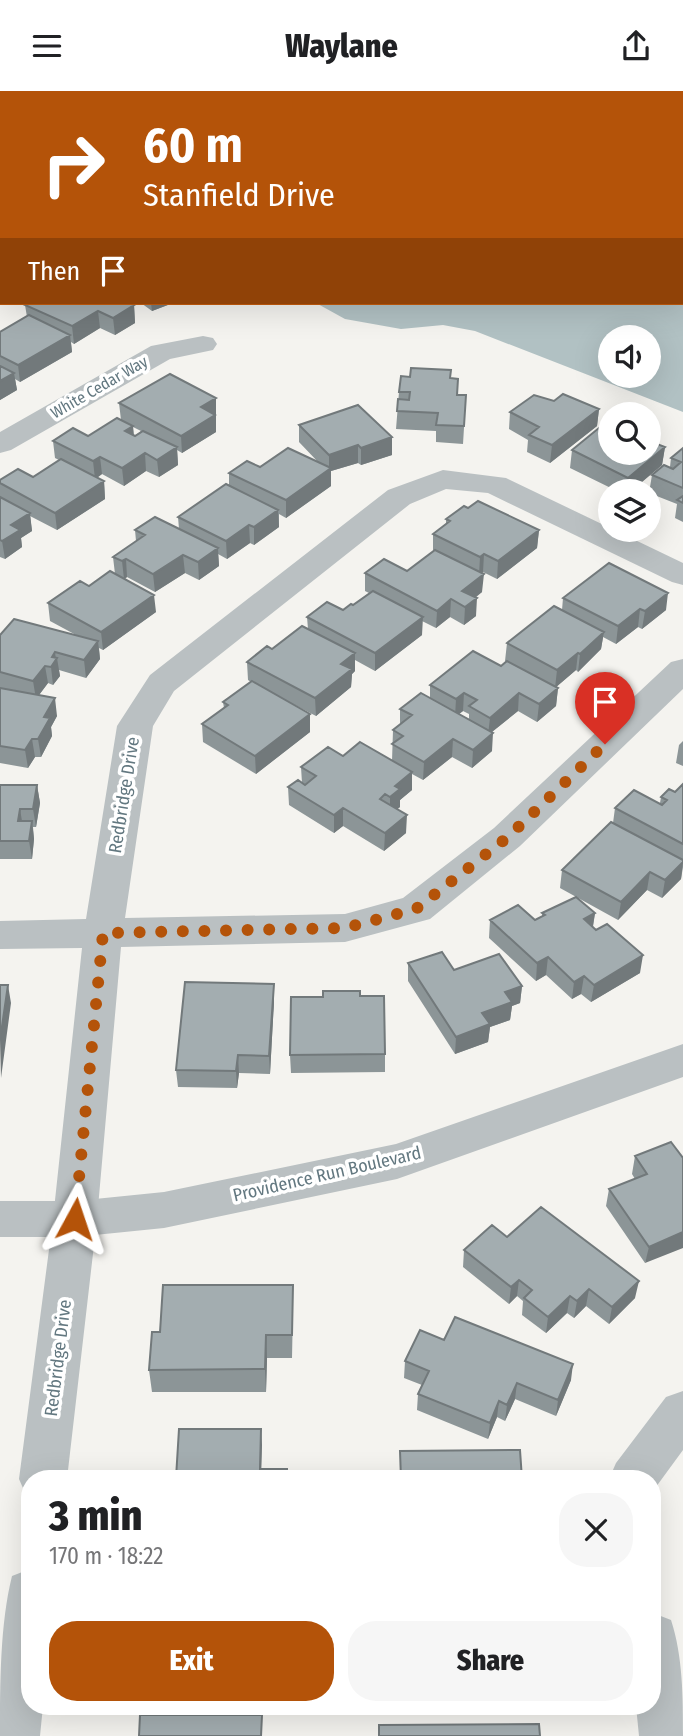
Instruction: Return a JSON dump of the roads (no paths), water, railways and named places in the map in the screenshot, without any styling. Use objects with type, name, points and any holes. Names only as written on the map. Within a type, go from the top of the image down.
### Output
[{"type":"street","name":"White Cedar Way","points":[[0,444],[161,352],[203,344]]},
{"type":"street","name":"Redbridge Drive","points":[[44,1470],[75,1219],[103,933],[135,726],[162,683],[398,497],[443,479],[495,485],[683,575]]},
{"type":"street","points":[[0,935],[345,928],[416,909],[508,837],[683,670]]},
{"type":"street","name":"Providence Run Boulevard","points":[[0,1219],[75,1219],[164,1210],[397,1161],[683,1060]]},
{"type":"street","points":[[639,1470],[683,1412]]},
{"type":"street","points":[[13,1736],[21,1669]]},
{"type":"street","points":[[661,1698],[666,1736]]}]
